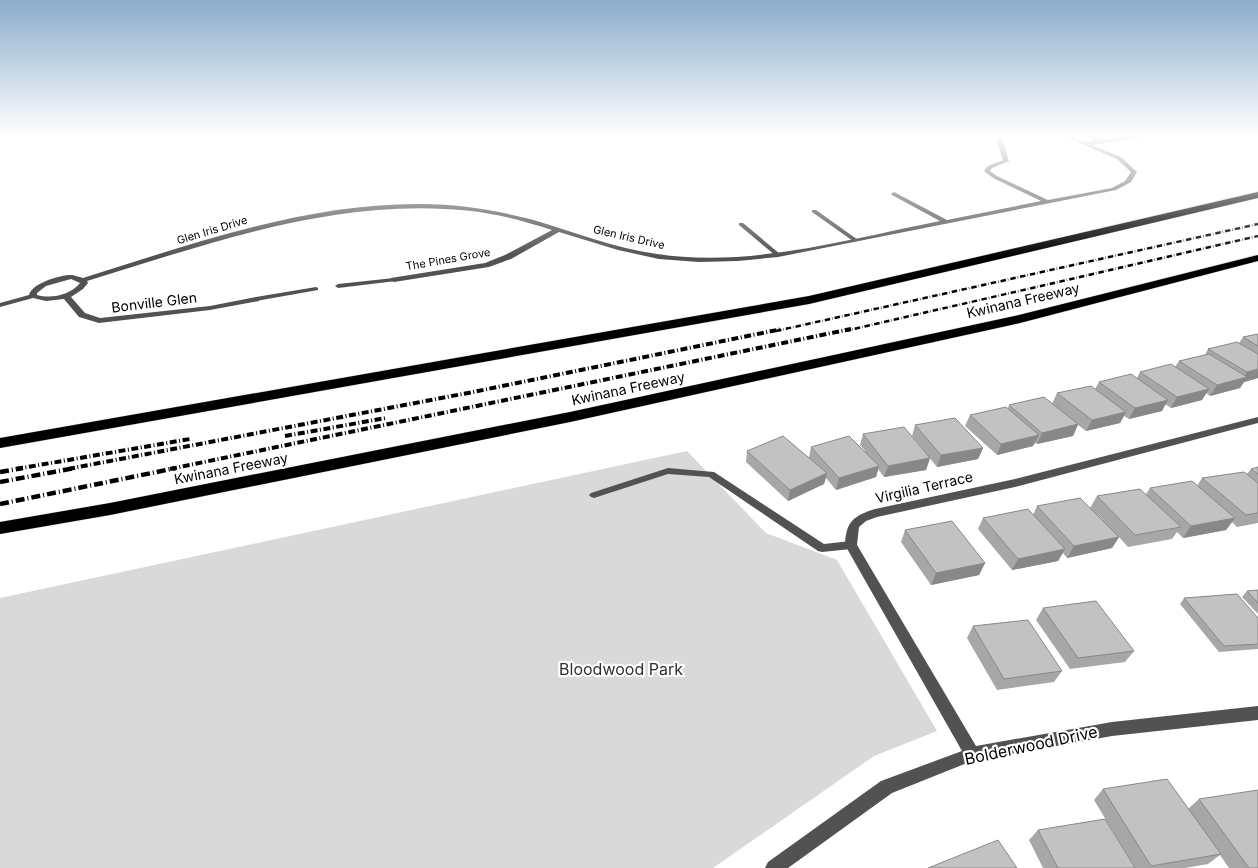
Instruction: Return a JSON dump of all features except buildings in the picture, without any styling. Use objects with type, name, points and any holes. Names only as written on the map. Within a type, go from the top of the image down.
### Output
[{"type":"highway","points":[[0,443],[809,300],[1258,193]]},
{"type":"highway","name":"Kwinana Freeway","points":[[0,528],[110,509],[579,415],[1020,318],[1258,258]]},
{"type":"street","points":[[992,176],[1047,202]]},
{"type":"street","name":"Glen Iris Drive","points":[[83,280],[267,225],[359,209],[424,206],[470,209],[513,216],[622,250],[665,257],[738,260],[778,255],[1114,189],[1128,183],[1132,176]]},
{"type":"street","points":[[894,194],[946,222]]},
{"type":"street","name":"The Pines Grove","points":[[394,280],[486,265],[508,257],[558,230]]},
{"type":"street","points":[[0,305],[34,296],[46,299],[66,295],[81,288],[83,280],[71,277],[52,280],[36,288],[33,292],[34,296]]},
{"type":"street","name":"Bonville Glen","points":[[66,295],[82,315],[99,321],[210,308],[256,299]]},
{"type":"street","name":"Virgilia Terrace","points":[[851,546],[851,529],[857,520],[875,513],[1015,483],[1258,420]]},
{"type":"street","points":[[851,546],[972,754]]},
{"type":"street","name":"Bolderwood Drive","points":[[774,868],[887,787],[972,754],[1112,729],[1258,713]]},
{"type":"lane","points":[[814,211],[855,240]]},
{"type":"lane","points":[[741,224],[778,255]]},
{"type":"lane","points":[[338,286],[394,280]]},
{"type":"lane","points":[[256,299],[316,289]]},
{"type":"lane","points":[[594,495],[668,471],[711,474],[822,548],[851,546]]},
{"type":"green space","name":"Bloodwood Park","points":[[687,451],[766,533],[837,560],[937,731],[874,756],[713,868],[0,868],[0,598]]},
{"type":"railway","points":[[776,331],[1258,224]]},
{"type":"railway","points":[[845,331],[1258,236]]},
{"type":"railway","points":[[68,469],[473,392],[782,329]]},
{"type":"railway","points":[[170,469],[851,329]]},
{"type":"railway","points":[[285,436],[386,418]]},
{"type":"railway","points":[[16,469],[190,439]]},
{"type":"railway","points":[[0,472],[23,468]]},
{"type":"railway","points":[[0,482],[75,468]]},
{"type":"railway","points":[[0,504],[176,468]]}]
